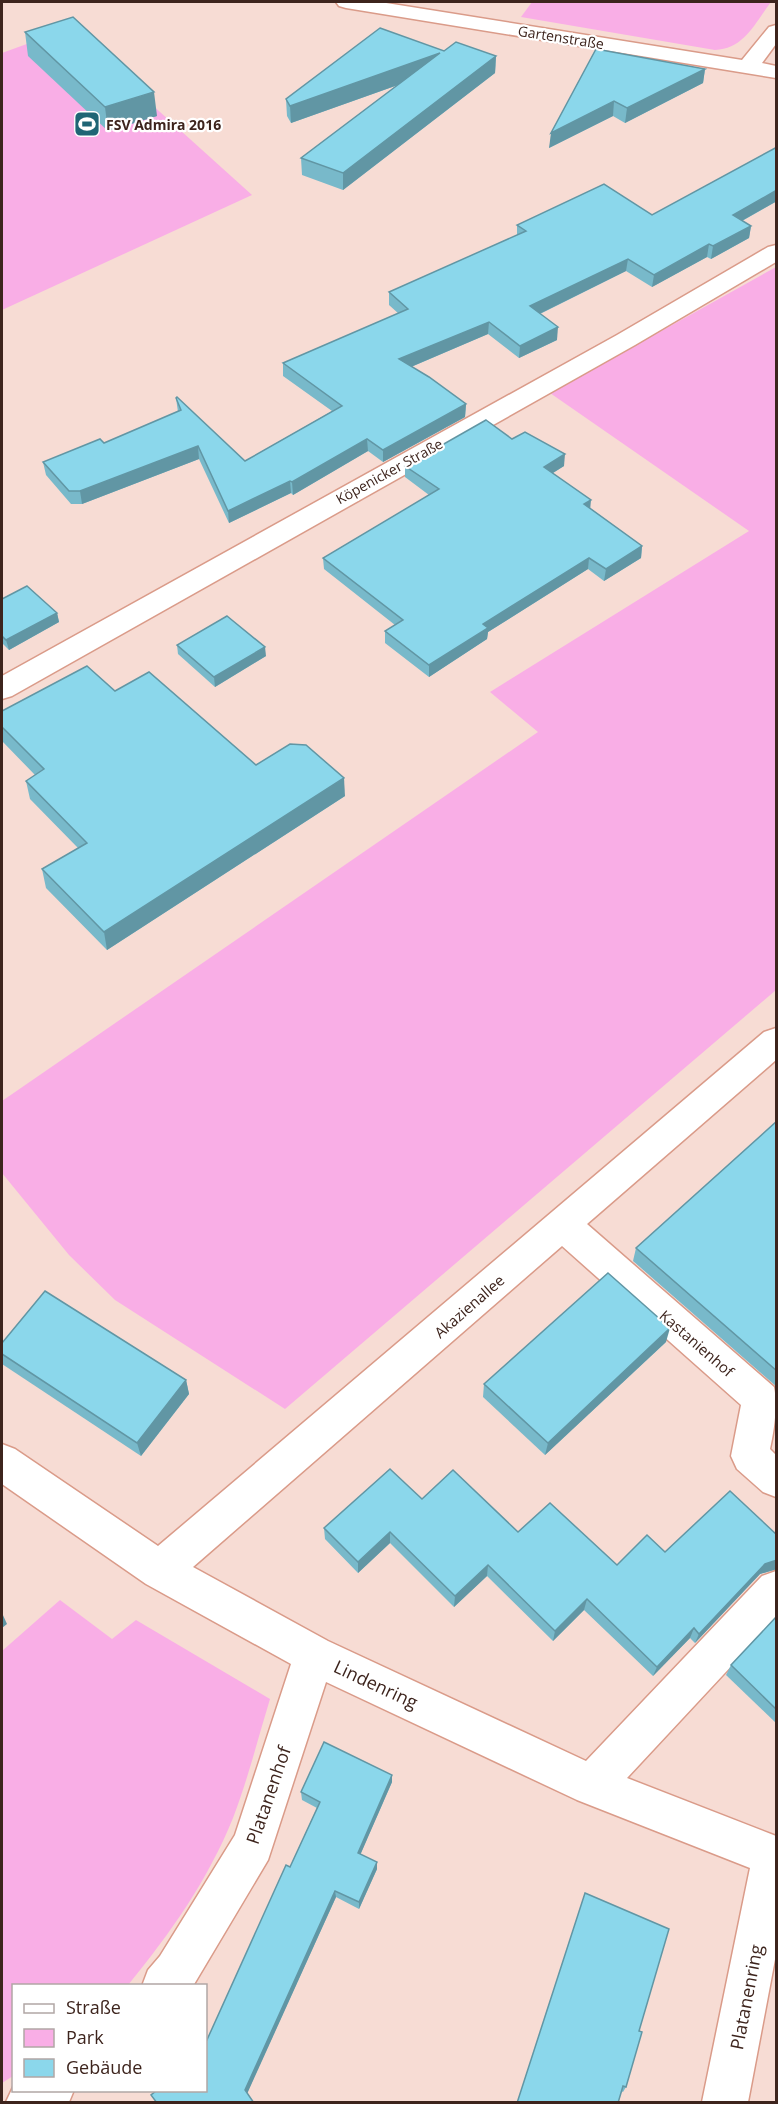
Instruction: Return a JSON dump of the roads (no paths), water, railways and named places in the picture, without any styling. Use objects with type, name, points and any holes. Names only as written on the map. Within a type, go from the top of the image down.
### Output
[{"type":"street","name":"Gartenstraße","points":[[346,2],[777,72]]},
{"type":"street","points":[[747,68],[777,31]]},
{"type":"street","name":"Köpenicker Straße","points":[[2,689],[626,340],[777,252]]},
{"type":"street","name":"Akazienallee","points":[[160,1570],[777,1041]]},
{"type":"street","name":"Kastanienhof","points":[[563,1225],[761,1399],[750,1456],[777,1479]]},
{"type":"street","name":"Lindenring","points":[[2,1462],[160,1570],[314,1655],[592,1785],[775,1857]]},
{"type":"street","points":[[592,1785],[777,1590]]},
{"type":"street","name":"Platanenhof","points":[[166,1984],[176,1972],[253,1845],[314,1655]]},
{"type":"street","name":"Platanenring","points":[[725,2103],[775,1857]]},
{"type":"street","points":[[29,2103],[49,2092]]},
{"type":"place","name":"FSV Admira 2016","points":[[87,124]]}]
